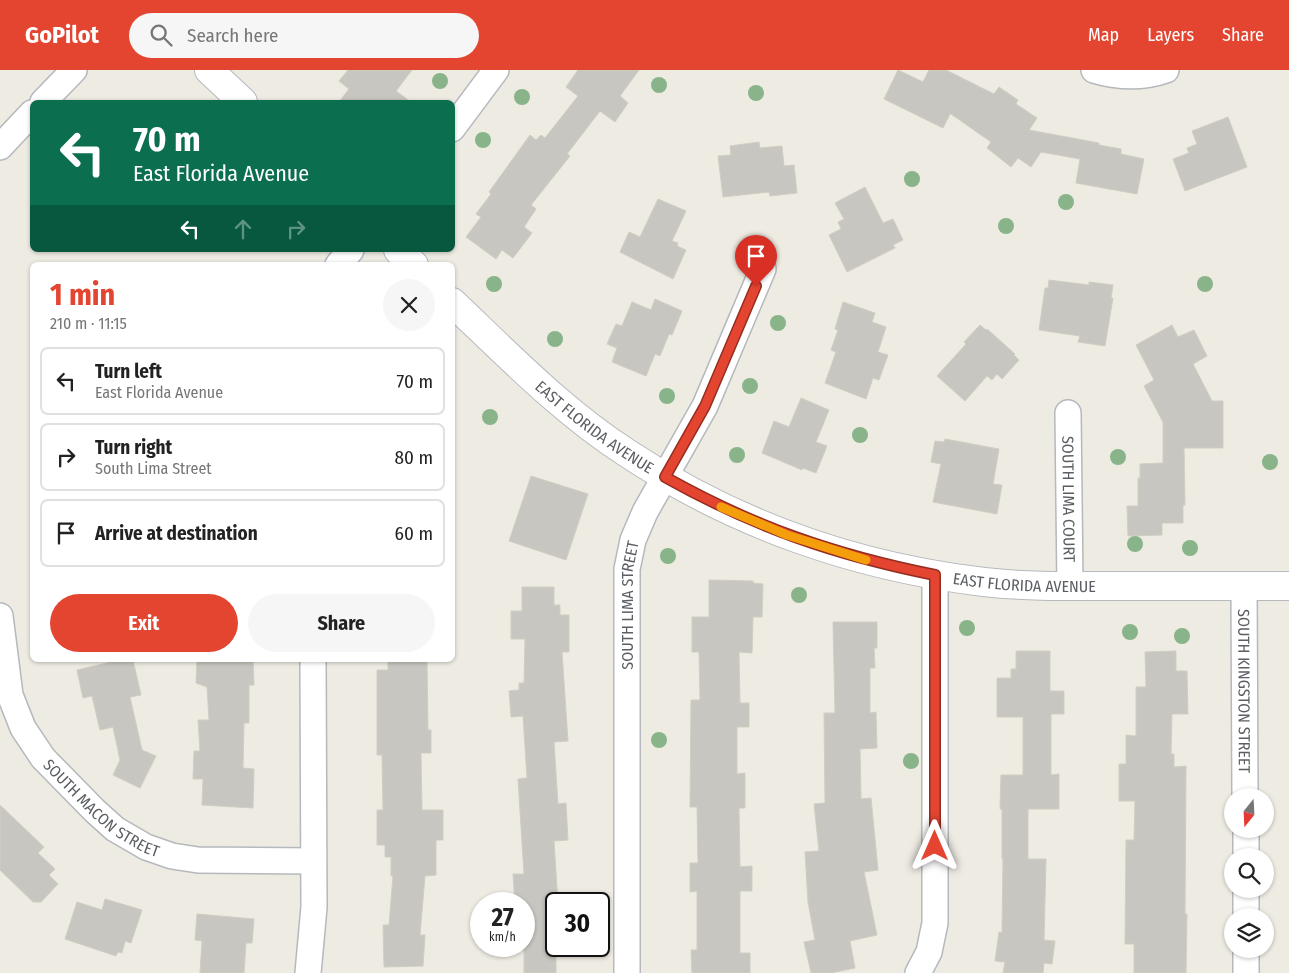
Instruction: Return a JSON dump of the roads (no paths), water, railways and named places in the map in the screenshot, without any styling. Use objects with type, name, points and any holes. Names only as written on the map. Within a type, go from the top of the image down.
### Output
[{"type":"street","points":[[44,100],[74,70]]},
{"type":"street","points":[[208,70],[241,100]]},
{"type":"street","points":[[455,125],[496,70]]},
{"type":"street","points":[[1094,70],[1125,76],[1155,74],[1166,70]]},
{"type":"street","points":[[0,147],[30,115]]},
{"type":"street","points":[[341,262],[349,252]]},
{"type":"street","points":[[400,252],[411,262]]},
{"type":"street","name":"SOUTH LIMA STREET","points":[[627,973],[627,569],[633,540],[645,512],[705,406],[763,269]]},
{"type":"street","name":"EAST FLORIDA AVENUE","points":[[455,305],[554,397],[626,452],[665,477],[728,510],[782,533],[854,557],[935,575],[986,582],[1070,586],[1289,586]]},
{"type":"street","name":"SOUTH LIMA COURT","points":[[1068,414],[1070,586]]},
{"type":"street","points":[[918,973],[929,952],[935,924],[935,575]]},
{"type":"street","name":"SOUTH KINGSTON STREET","points":[[1244,586],[1246,788]]},
{"type":"street","name":"SOUTH MACON STREET","points":[[0,616],[10,695],[23,728],[43,758],[95,812],[115,829],[146,847],[172,856],[198,860],[313,861]]},
{"type":"street","points":[[308,973],[314,907],[313,662]]},
{"type":"street","points":[[1246,958],[1246,973]]}]
